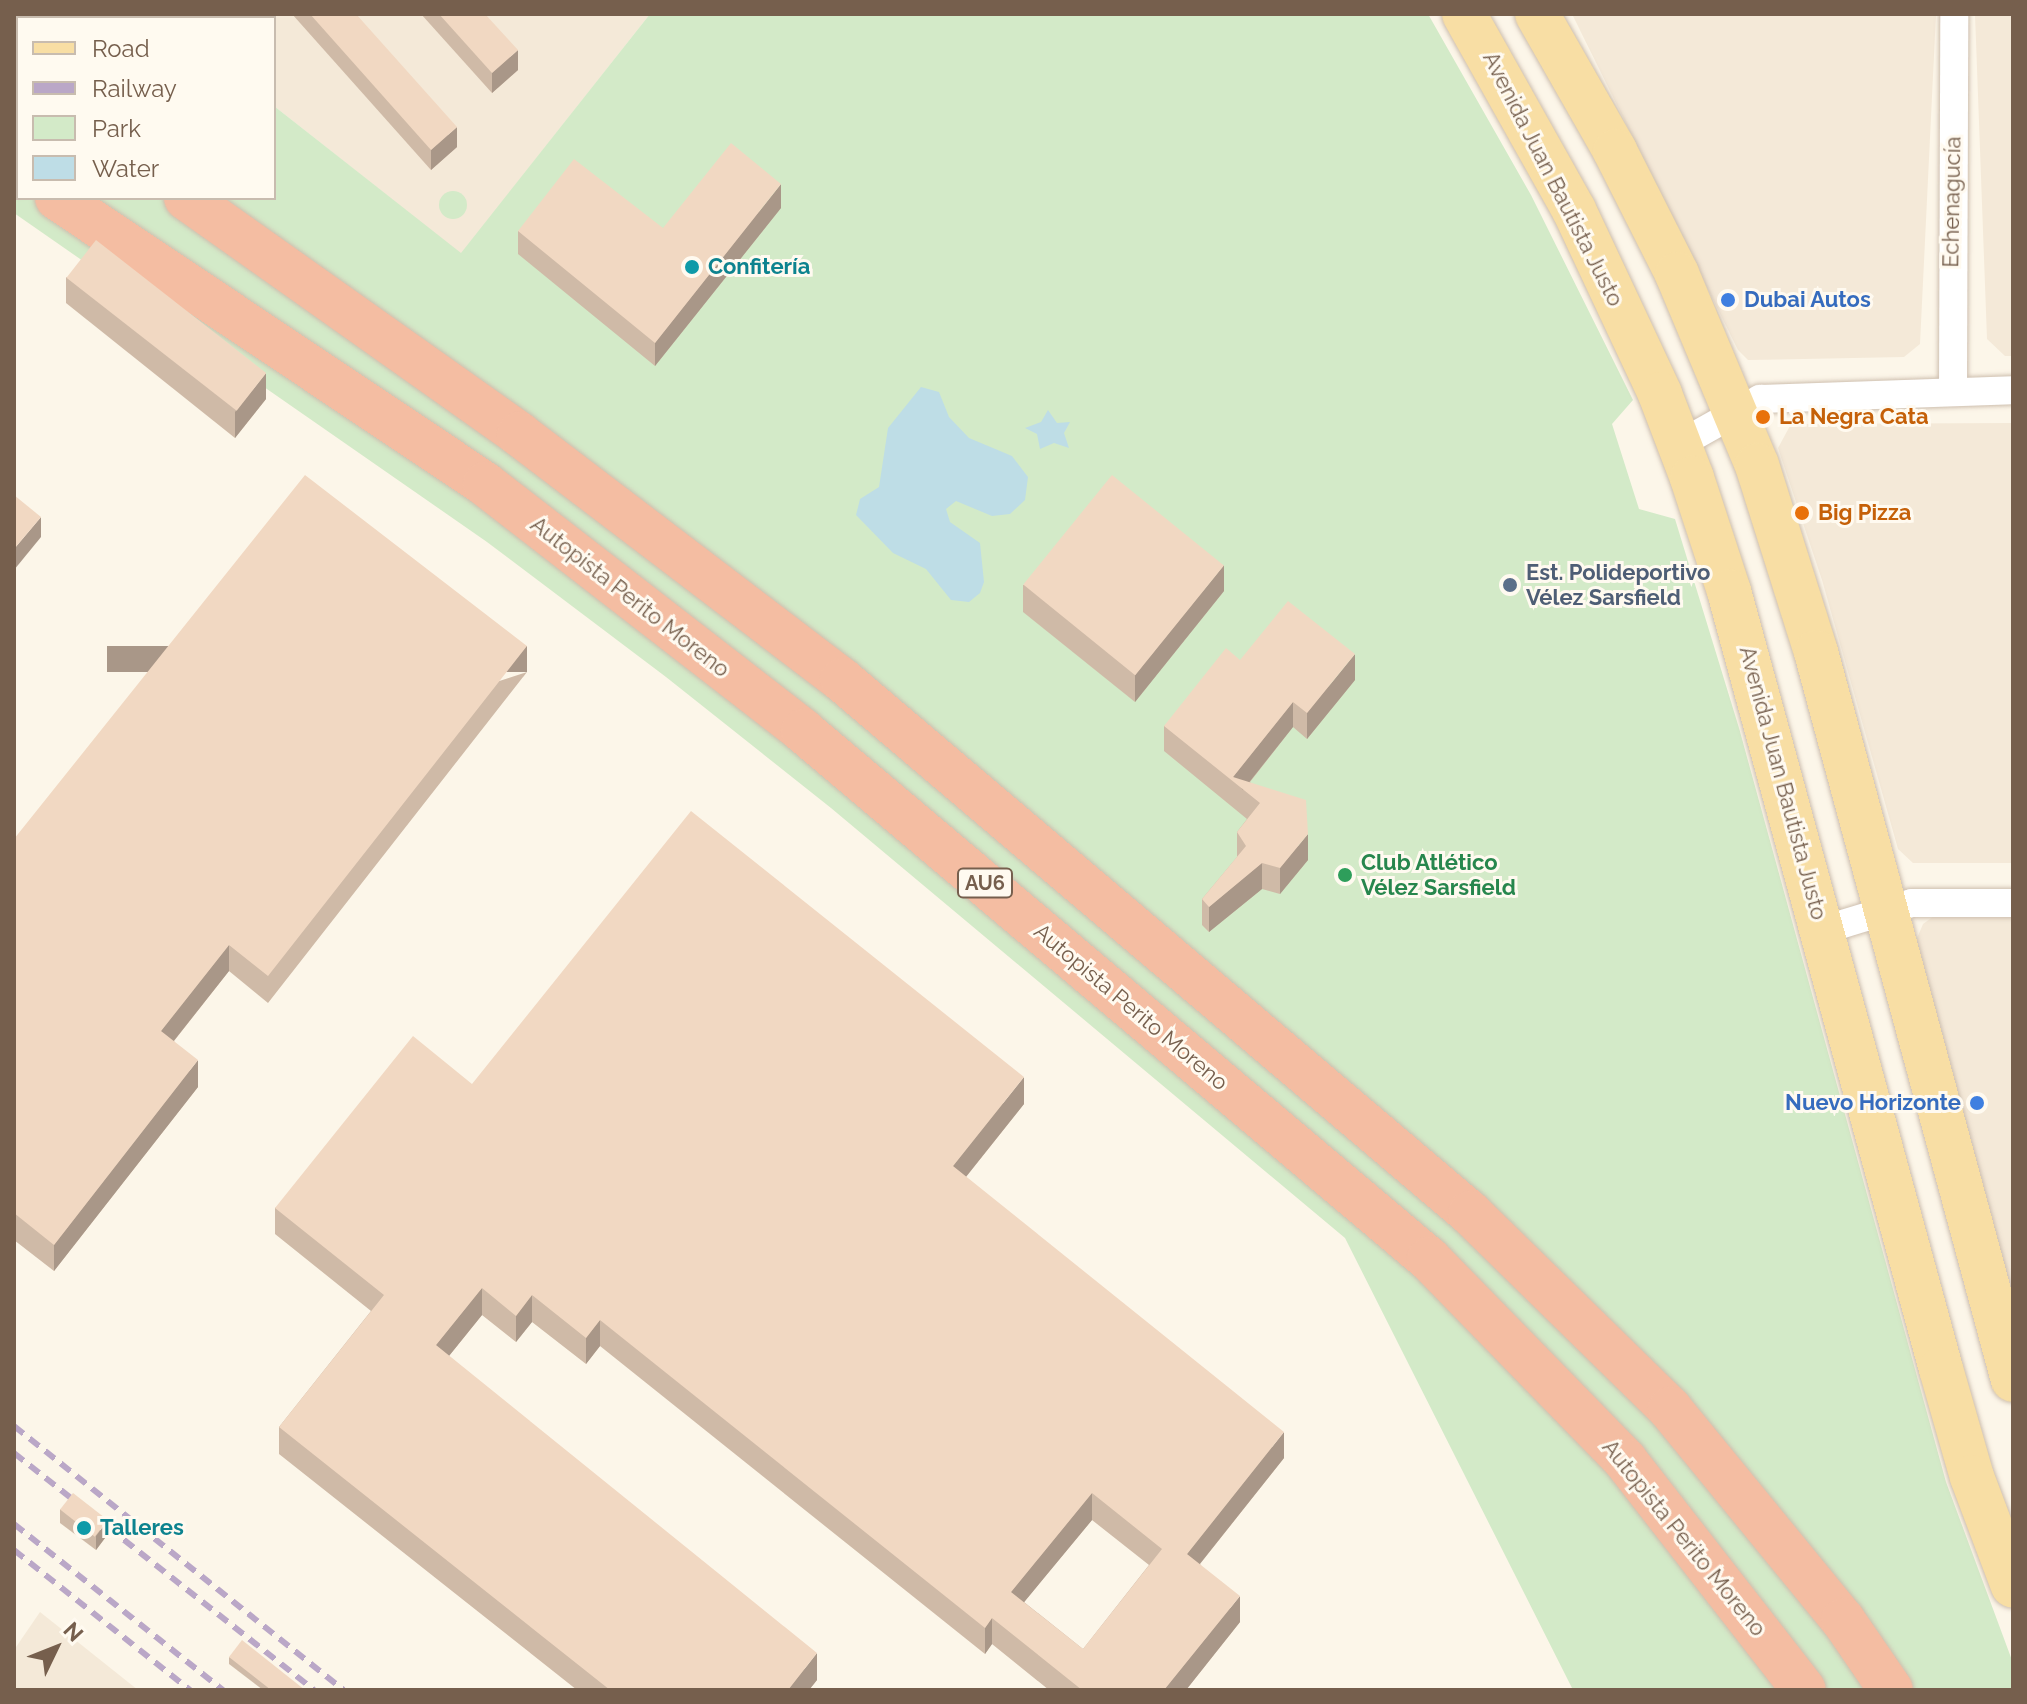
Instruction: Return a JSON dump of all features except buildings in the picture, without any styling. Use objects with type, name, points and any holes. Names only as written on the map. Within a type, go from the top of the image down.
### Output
[{"type":"highway","name":"Autopista Perito Moreno","points":[[60,200],[485,484],[803,731],[1429,1259],[1625,1460],[1804,1690]]},
{"type":"highway","name":"AU6","points":[[189,200],[519,434],[842,680],[1470,1213],[1670,1409],[1843,1620],[1891,1690]]},
{"type":"main road","name":"Avenida Juan Bautista Justo","points":[[1464,14],[1574,210],[1680,444],[1729,591],[1950,1400],[2013,1586]]},
{"type":"main road","points":[[1541,17],[1622,165],[1737,410],[1797,584],[2012,1375]]},
{"type":"street","name":"Echenagucía","points":[[1953,390],[1954,14]]},
{"type":"street","points":[[1680,444],[1760,399],[2013,390]]},
{"type":"street","points":[[1823,930],[1912,903],[2013,903]]},
{"type":"shaded area","points":[[157,14],[650,14],[461,254],[276,108],[276,16]]},
{"type":"shaded area","points":[[1572,14],[1936,14],[1920,344],[1904,357],[1748,360],[1738,350]]},
{"type":"shaded area","points":[[1975,14],[2013,14],[2013,356],[2005,356],[1987,339]]},
{"type":"shaded area","points":[[2013,423],[2013,863],[1913,863],[1898,849],[1822,580],[1778,448],[1791,424]]},
{"type":"shaded area","points":[[2013,912],[2013,1314],[1915,943],[1923,924],[1934,916]]},
{"type":"shaded area","points":[[40,1612],[138,1690],[14,1690],[14,1650]]},
{"type":"green space","name":"Club Atlético Vélez Sarsfield","points":[[14,14],[88,16],[16,16],[16,200],[276,200],[276,108],[461,253],[650,14],[1428,14],[1531,195],[1633,400],[1612,424],[1639,509],[1675,519],[1739,728],[1946,1482],[2013,1663],[2013,1690],[1573,1690],[1345,1238],[831,808],[666,677],[487,542],[14,213]]},
{"type":"green space","points":[[453,191],[463,195],[467,205],[463,215],[453,219],[443,215],[439,205],[443,195]]},
{"type":"water","points":[[921,387],[939,392],[949,417],[969,438],[1012,456],[1028,477],[1025,500],[1010,514],[992,516],[956,501],[946,509],[950,522],[980,543],[984,582],[980,593],[969,602],[951,600],[926,569],[893,553],[856,515],[860,499],[879,487],[888,428]]},
{"type":"water","points":[[1048,410],[1057,423],[1070,422],[1064,433],[1069,448],[1054,443],[1040,449],[1037,434],[1025,428],[1041,422]]},
{"type":"railway","points":[[14,1426],[343,1690]]},
{"type":"railway","points":[[14,1453],[314,1690]]},
{"type":"railway","points":[[14,1524],[223,1690]]},
{"type":"railway","points":[[14,1550],[190,1690]]},
{"type":"place","name":"Confitería","points":[[692,267]]},
{"type":"place","name":"Dubai Autos","points":[[1728,300]]},
{"type":"place","name":"La Negra Cata","points":[[1763,417]]},
{"type":"place","name":"Big Pizza","points":[[1802,513]]},
{"type":"place","name":"Est. Polideportivo Vélez Sarsfield","points":[[1510,585]]},
{"type":"place","name":"Club Atlético Vélez Sarsfield","points":[[1345,875]]},
{"type":"place","name":"Nuevo Horizonte","points":[[1977,1103]]},
{"type":"place","name":"Talleres","points":[[84,1528]]}]
